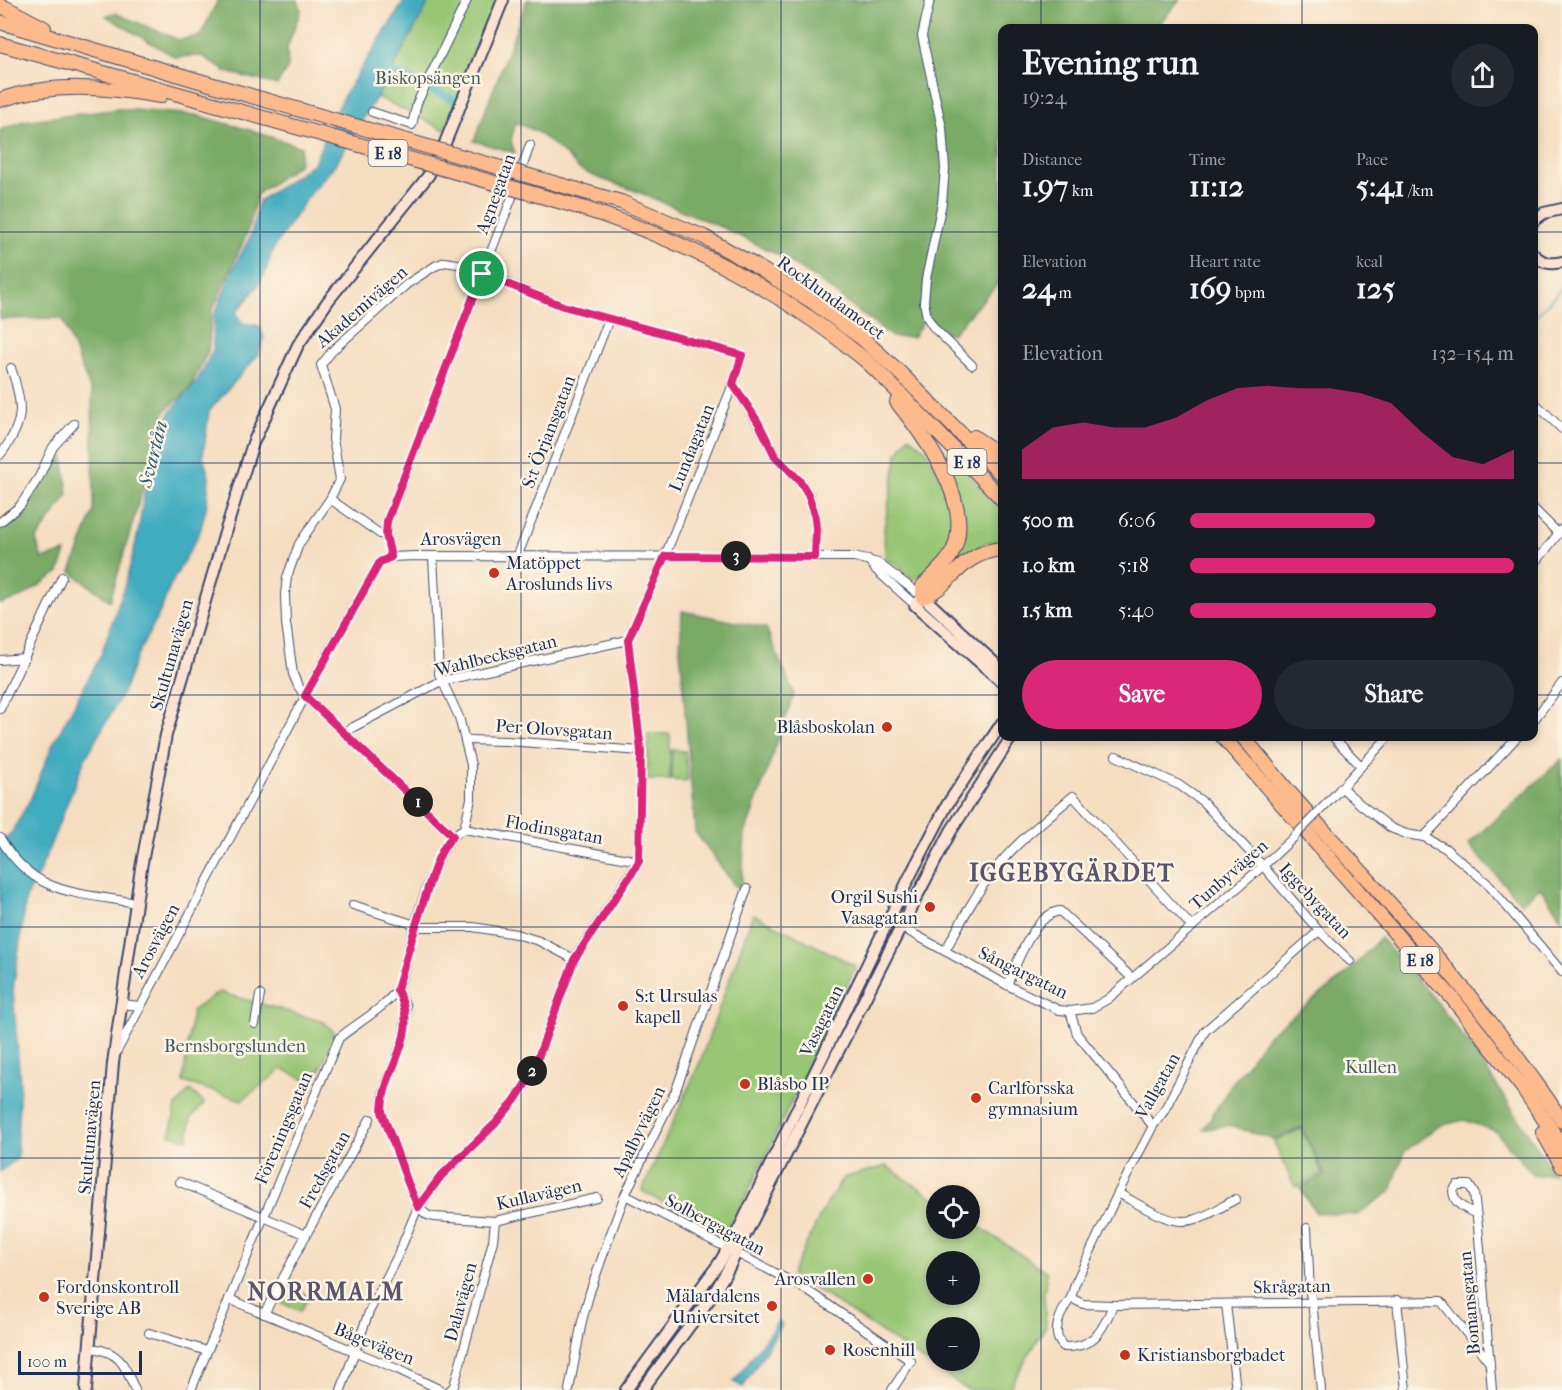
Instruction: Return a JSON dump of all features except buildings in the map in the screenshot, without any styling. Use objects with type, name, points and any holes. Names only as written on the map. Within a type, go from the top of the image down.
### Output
[{"type":"highway","name":"E 18","points":[[0,5],[43,27],[74,39],[76,45]]},
{"type":"highway","name":"E 18","points":[[0,22],[76,45]]},
{"type":"highway","name":"E 18","points":[[0,44],[562,202],[673,240],[750,279],[798,310],[865,360],[927,431],[998,495]]},
{"type":"highway","name":"Rocklundamotet","points":[[76,45],[643,210],[704,237],[813,302],[862,339],[945,413]]},
{"type":"highway","name":"E 18","points":[[0,100],[38,91],[79,87],[151,95],[209,107],[214,104]]},
{"type":"highway","name":"E 18","points":[[945,413],[998,453]]},
{"type":"highway","name":"E 18","points":[[945,413],[998,472]]},
{"type":"highway","name":"E 18","points":[[919,601],[923,586],[951,554],[956,540],[958,521],[953,496],[927,431]]},
{"type":"highway","points":[[919,601],[931,594],[962,565],[978,555],[998,550]]},
{"type":"highway","name":"E 18","points":[[1226,741],[1469,1018],[1523,1088],[1562,1146]]},
{"type":"highway","name":"E 18","points":[[1246,741],[1465,993],[1560,1115]]},
{"type":"highway","points":[[1523,1088],[1522,1100],[1562,1166]]},
{"type":"street","points":[[372,112],[412,125],[417,103],[467,0]]},
{"type":"street","name":"Skultunavägen","points":[[86,1390],[113,1056],[136,903],[166,735],[253,443],[298,345],[315,319],[428,176],[445,143],[503,0]]},
{"type":"street","points":[[930,0],[922,36],[942,128],[945,169],[942,203],[926,279],[924,302],[927,317],[934,328],[972,365]]},
{"type":"street","name":"Agnegatan","points":[[391,557],[386,535],[387,521],[530,145]]},
{"type":"street","points":[[1538,217],[1544,213],[1559,211]]},
{"type":"street","points":[[1538,258],[1557,264]]},
{"type":"street","name":"Akademivägen","points":[[305,696],[293,674],[286,622],[287,578],[299,544],[330,499],[339,479],[333,439],[335,409],[321,365],[324,359],[402,289],[435,266],[445,262],[457,263],[482,274]]},
{"type":"street","points":[[1538,267],[1557,264]]},
{"type":"street","points":[[482,274],[563,306],[609,319]]},
{"type":"street","name":"Lundagatan","points":[[609,319],[742,355],[733,384],[665,556],[628,640]]},
{"type":"street","name":"S:t Örjansgatan","points":[[518,555],[609,319]]},
{"type":"street","points":[[0,455],[21,417],[19,393],[11,368]]},
{"type":"street","points":[[733,384],[758,422],[775,456],[800,481],[808,494],[815,520],[815,557]]},
{"type":"street","points":[[1538,406],[1562,429]]},
{"type":"street","points":[[0,522],[12,514],[29,495],[53,447],[74,424]]},
{"type":"street","points":[[330,499],[380,534],[386,535]]},
{"type":"street","points":[[1538,512],[1560,531],[1538,560]]},
{"type":"street","name":"Arosvägen","points":[[113,1056],[305,696],[380,562],[391,557],[518,555],[854,557],[868,559],[878,563],[998,676]]},
{"type":"street","points":[[418,1207],[382,1112],[383,1094],[404,1037],[406,1006],[397,990],[415,925],[441,852],[453,836],[464,829],[471,799],[472,779],[466,740],[451,698],[439,674],[433,556]]},
{"type":"street","points":[[0,709],[26,658],[62,577]]},
{"type":"street","points":[[341,1390],[369,1312],[398,1255],[418,1207],[441,1176],[495,1124],[526,1083],[536,1063],[574,960],[639,861],[641,751],[628,640]]},
{"type":"street","name":"Wahlbecksgatan","points":[[344,732],[441,681],[628,640]]},
{"type":"street","points":[[0,660],[26,658]]},
{"type":"street","points":[[1538,714],[1562,682]]},
{"type":"street","points":[[305,696],[453,836]]},
{"type":"street","name":"Vasagatan","points":[[642,1390],[714,1293],[741,1227],[911,874],[947,805],[998,729]]},
{"type":"street","name":"Per Olovsgatan","points":[[466,740],[641,751]]},
{"type":"street","name":"Vasagatan","points":[[626,1390],[720,1262],[732,1251],[951,831],[1009,741]]},
{"type":"street","points":[[1337,741],[1361,766]]},
{"type":"street","name":"Tunbyvägen","points":[[1070,1011],[1092,1008],[1108,999],[1192,927],[1294,837],[1384,741]]},
{"type":"street","points":[[1425,837],[1513,741]]},
{"type":"street","name":"Iggebygatan","points":[[1116,756],[1150,770],[1193,793],[1263,866],[1319,931],[1350,961]]},
{"type":"street","points":[[1341,787],[1391,828],[1406,834],[1425,837],[1445,848],[1487,883],[1562,972]]},
{"type":"street","points":[[945,951],[972,902],[994,870],[1073,796],[1192,927]]},
{"type":"street","name":"Flodinsgatan","points":[[464,829],[639,861]]},
{"type":"street","points":[[0,838],[20,866],[43,883],[57,888],[136,903]]},
{"type":"street","name":"Apalbyvägen","points":[[569,1390],[590,1292],[625,1195],[676,1090],[747,889]]},
{"type":"street","points":[[353,904],[422,927],[473,927],[516,933],[539,941],[574,960]]},
{"type":"street","points":[[1007,985],[1035,931],[1052,912],[1060,911],[1132,978]]},
{"type":"street","points":[[890,921],[901,927]]},
{"type":"street","name":"Sångargatan","points":[[901,927],[1044,1004],[1070,1011],[1077,1034],[1153,1126]]},
{"type":"street","name":"Vallgatan","points":[[1113,1305],[1091,1342],[1072,1348],[1064,1347],[1056,1338],[1064,1306],[1072,1295],[1118,1193],[1205,1031],[1319,931]]},
{"type":"street","name":"Föreningsgatan","points":[[191,1390],[339,1038],[397,990]]},
{"type":"street","points":[[255,1024],[260,996]]},
{"type":"street","name":"Arosvägen","points":[[121,1004],[141,1006]]},
{"type":"street","name":"Fredsgatan","points":[[264,1314],[370,1119]]},
{"type":"street","name":"Fredsgatan","points":[[180,1182],[306,1234]]},
{"type":"street","points":[[1118,1193],[1169,1218],[1183,1221],[1197,1219],[1236,1199]]},
{"type":"street","name":"Solbergagatan","points":[[625,1195],[802,1287],[911,1361],[892,1390]]},
{"type":"street","name":"Kullavägen","points":[[418,1207],[427,1215],[434,1217],[495,1221],[597,1198]]},
{"type":"street","name":"Bomansgatan","points":[[1476,1214],[1492,1390]]},
{"type":"street","name":"Dalavägen","points":[[450,1390],[454,1386],[493,1241],[495,1221]]},
{"type":"street","points":[[1307,1228],[1310,1294],[1321,1390]]},
{"type":"street","name":"Skrågatan","points":[[1072,1295],[1083,1304],[1113,1305],[1441,1301],[1490,1363]]},
{"type":"street","name":"Bågevägen","points":[[229,1299],[425,1381],[441,1390]]},
{"type":"street","points":[[1397,1300],[1406,1390]]},
{"type":"street","points":[[1226,1304],[1236,1390]]},
{"type":"street","points":[[149,1333],[207,1351]]},
{"type":"street","points":[[91,1348],[107,1350],[115,1355],[127,1369],[135,1390]]},
{"type":"green space","points":[[218,0],[298,0],[301,10],[287,48],[288,67],[277,85],[227,72],[202,56],[175,57],[106,16],[115,13],[179,40],[200,36]]},
{"type":"green space","name":"Biskopsängen","points":[[430,0],[499,0],[445,130],[377,97]]},
{"type":"green space","points":[[527,0],[1180,0],[1159,24],[998,24],[998,283],[952,334],[938,331],[927,315],[913,337],[892,337],[815,278],[779,255],[721,227],[579,169],[567,156],[537,132],[516,122],[511,140],[515,153],[474,141]]},
{"type":"green space","points":[[120,109],[196,115],[301,147],[299,164],[257,194],[247,233],[212,311],[208,351],[189,390],[165,411],[110,601],[71,572],[94,510],[92,394],[62,318],[0,319],[0,130],[23,121]]},
{"type":"green space","points":[[909,436],[925,449],[944,485],[952,510],[953,530],[945,554],[930,570],[913,580],[895,563],[885,559],[884,529],[898,453]]},
{"type":"green space","points":[[62,446],[68,494],[36,540],[42,559],[66,552],[59,572],[22,597],[0,604],[0,525],[30,501]]},
{"type":"green space","points":[[938,448],[942,448],[998,505],[998,542],[988,542],[946,570],[964,530]]},
{"type":"green space","points":[[682,611],[766,628],[794,694],[745,834],[741,894],[695,832],[680,649]]},
{"type":"green space","points":[[648,734],[670,734],[670,780],[647,780]]},
{"type":"green space","points":[[672,750],[685,751],[688,781],[671,780]]},
{"type":"green space","points":[[1562,759],[1562,919],[1540,887],[1521,903],[1468,844]]},
{"type":"green space","name":"Blåsbo IP","points":[[753,914],[856,966],[731,1228],[717,1232],[642,1191],[700,1062]]},
{"type":"green space","name":"Kullen","points":[[1380,938],[1432,996],[1474,1051],[1554,1173],[1535,1176],[1495,1131],[1464,1120],[1439,1126],[1404,1152],[1391,1191],[1357,1215],[1316,1213],[1300,1188],[1325,1175],[1302,1127],[1274,1140],[1229,1125],[1203,1130],[1230,1087],[1268,1035],[1344,976]]},
{"type":"green space","name":"Bernsborgslunden","points":[[219,992],[324,1022],[336,1034],[314,1083],[282,1069],[242,1100],[183,1082],[192,1011]]},
{"type":"green space","points":[[190,1090],[204,1103],[191,1118],[188,1139],[170,1135],[176,1106]]},
{"type":"green space","points":[[1301,1129],[1323,1174],[1295,1187],[1274,1142]]},
{"type":"green space","name":"Arosvallen","points":[[886,1166],[926,1192],[926,1239],[980,1239],[980,1227],[1047,1272],[1044,1293],[1046,1326],[1008,1390],[968,1390],[939,1371],[980,1371],[980,1317],[926,1317],[926,1362],[791,1275],[823,1210],[843,1178]]},
{"type":"green space","points":[[285,1282],[309,1297],[300,1311],[275,1300]]},
{"type":"water","points":[[405,0],[430,0],[385,83],[337,162],[307,198],[273,249],[265,273],[257,287],[236,313],[242,323],[260,326],[264,338],[259,354],[209,411],[203,456],[209,477],[207,504],[200,532],[170,586],[161,610],[136,658],[122,694],[84,761],[40,871],[26,899],[13,990],[20,1083],[18,1158],[0,1172],[0,843],[12,832],[31,798],[53,744],[101,655],[126,582],[138,533],[146,483],[169,414],[198,379],[213,350],[214,316],[233,269],[251,235],[259,201],[314,163],[343,97]]},
{"type":"water","points":[[778,1321],[782,1324],[743,1387],[734,1382]]},
{"type":"waterway","points":[[381,67],[452,99]]},
{"type":"waterway","points":[[1538,314],[1562,288]]},
{"type":"place","name":"Matöppet Aroslunds livs","points":[[494,573]]},
{"type":"place","name":"Blåsboskolan","points":[[887,727]]},
{"type":"place","name":"Orgil Sushi Vasagatan","points":[[930,907]]},
{"type":"place","name":"S:t Ursulas kapell","points":[[623,1006]]},
{"type":"place","name":"Blåsbo IP","points":[[745,1084]]},
{"type":"place","name":"Carlforsska gymnasium","points":[[976,1098]]},
{"type":"place","name":"Arosvallen","points":[[868,1279]]},
{"type":"place","name":"Fordonskontroll Sverige AB","points":[[44,1297]]},
{"type":"place","name":"Mälardalens Universitet","points":[[772,1306]]},
{"type":"place","name":"Rosenhill","points":[[830,1350]]},
{"type":"place","name":"Kristiansborgbadet","points":[[1125,1355]]},
{"type":"district","name":"IGGEBYGÄRDET","points":[[1072,873]]},
{"type":"district","name":"NORRMALM","points":[[326,1292]]},
{"type":"route","points":[[482,274],[563,306],[742,355],[733,384],[758,422],[775,456],[800,481],[808,494],[814,511],[816,528],[815,557],[665,556],[628,640],[641,751],[639,861],[574,960],[536,1063],[526,1083],[495,1124],[441,1176],[418,1207],[382,1112],[382,1101],[404,1037],[406,1006],[397,990],[415,925],[434,870],[441,852],[453,836],[305,696],[380,562],[391,557],[386,535],[387,521],[482,274]]},
{"type":"water label","name":"Svartån","points":[[153,454]]}]
